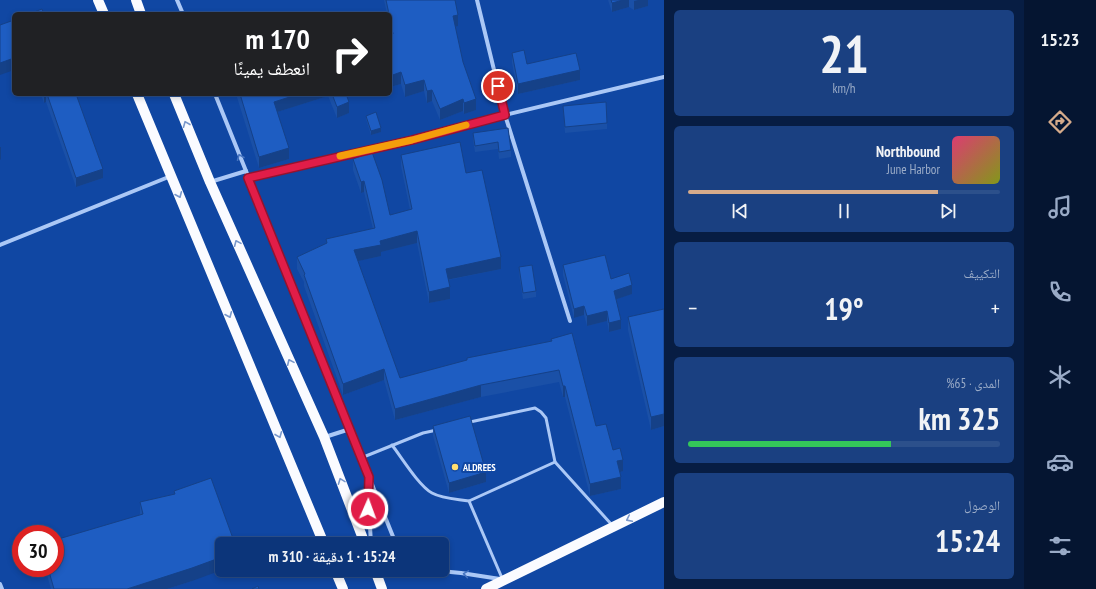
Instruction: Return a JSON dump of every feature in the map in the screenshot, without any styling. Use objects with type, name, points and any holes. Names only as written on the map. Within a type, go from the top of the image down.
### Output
[{"type":"main road","points":[[98,0],[103,12]]},
{"type":"main road","points":[[136,0],[141,12]]},
{"type":"main road","points":[[138,96],[321,537]]},
{"type":"main road","points":[[175,96],[210,182],[324,437],[362,537]]},
{"type":"main road","points":[[486,589],[664,502]]},
{"type":"main road","points":[[338,577],[343,589]]},
{"type":"street","points":[[177,0],[182,12]]},
{"type":"street","points":[[477,0],[505,115],[570,321]]},
{"type":"street","points":[[248,178],[412,140],[505,115],[664,77]]},
{"type":"street","points":[[216,96],[393,537]]},
{"type":"street","points":[[210,182],[246,171]]},
{"type":"street","points":[[0,244],[171,176]]},
{"type":"street","points":[[324,437],[350,429]]},
{"type":"street","points":[[369,477],[368,509],[370,537]]},
{"type":"street","points":[[449,572],[503,580]]},
{"type":"street","points":[[0,584],[2,589]]},
{"type":"lane","points":[[468,423],[535,408],[541,412],[546,418],[555,462],[614,527]]},
{"type":"lane","points":[[361,458],[424,432],[438,429]]},
{"type":"lane","points":[[392,445],[424,486],[432,493],[442,497],[469,501],[555,462]]},
{"type":"lane","points":[[469,501],[503,580]]},
{"type":"building","points":[[386,0],[455,0],[458,15],[453,16],[463,62],[476,99],[464,103],[463,99],[440,109],[432,90],[427,91],[424,80],[405,85],[401,72],[392,75],[392,12],[389,12]]},
{"type":"building","points":[[611,0],[623,0],[612,3]]},
{"type":"building","points":[[42,9],[43,12],[34,12]]},
{"type":"building","points":[[12,21],[12,59],[0,63],[0,25]]},
{"type":"building","points":[[524,50],[527,64],[576,53],[580,70],[518,84],[512,53]]},
{"type":"building","points":[[48,96],[77,96],[103,169],[76,178]]},
{"type":"building","points":[[241,96],[293,96],[274,102],[289,148],[259,157]]},
{"type":"building","points":[[333,96],[347,96],[349,102],[337,107]]},
{"type":"building","points":[[606,102],[607,123],[565,127],[563,106]]},
{"type":"building","points":[[376,112],[381,128],[371,131],[366,116]]},
{"type":"building","points":[[508,128],[511,150],[499,152],[498,142],[475,146],[473,133]]},
{"type":"building","points":[[460,142],[466,173],[482,170],[501,257],[446,269],[450,287],[429,292],[417,231],[380,241],[381,245],[354,250],[400,378],[467,360],[467,358],[552,341],[551,339],[572,333],[596,426],[606,424],[613,450],[620,448],[623,460],[617,461],[621,477],[590,484],[565,386],[563,386],[559,370],[481,385],[395,409],[384,369],[343,384],[304,275],[305,274],[297,257],[327,243],[326,239],[375,228],[364,181],[361,182],[353,159],[372,152],[382,180],[390,215],[412,209],[401,155]]},
{"type":"building","points":[[605,255],[611,279],[629,273],[632,285],[614,291],[621,320],[609,323],[607,311],[587,316],[584,306],[574,309],[563,265]]},
{"type":"building","points":[[532,265],[536,291],[523,293],[519,267]]},
{"type":"building","points":[[664,309],[664,414],[651,417],[628,317]]},
{"type":"building","points":[[470,416],[486,472],[449,483],[433,426]]},
{"type":"building","points":[[211,478],[232,537],[215,537],[215,560],[127,589],[54,589],[51,577],[64,577],[64,537],[143,514],[140,502],[175,494],[174,491]]},
{"type":"building","points":[[258,586],[259,589],[252,589]]},
{"type":"slow traffic","points":[[340,156],[412,140],[466,125]]},
{"type":"place","name":"ALDREES","points":[[455,467]]},
{"type":"route","points":[[368,509],[369,477],[248,178],[412,140],[505,115],[498,86]]}]
